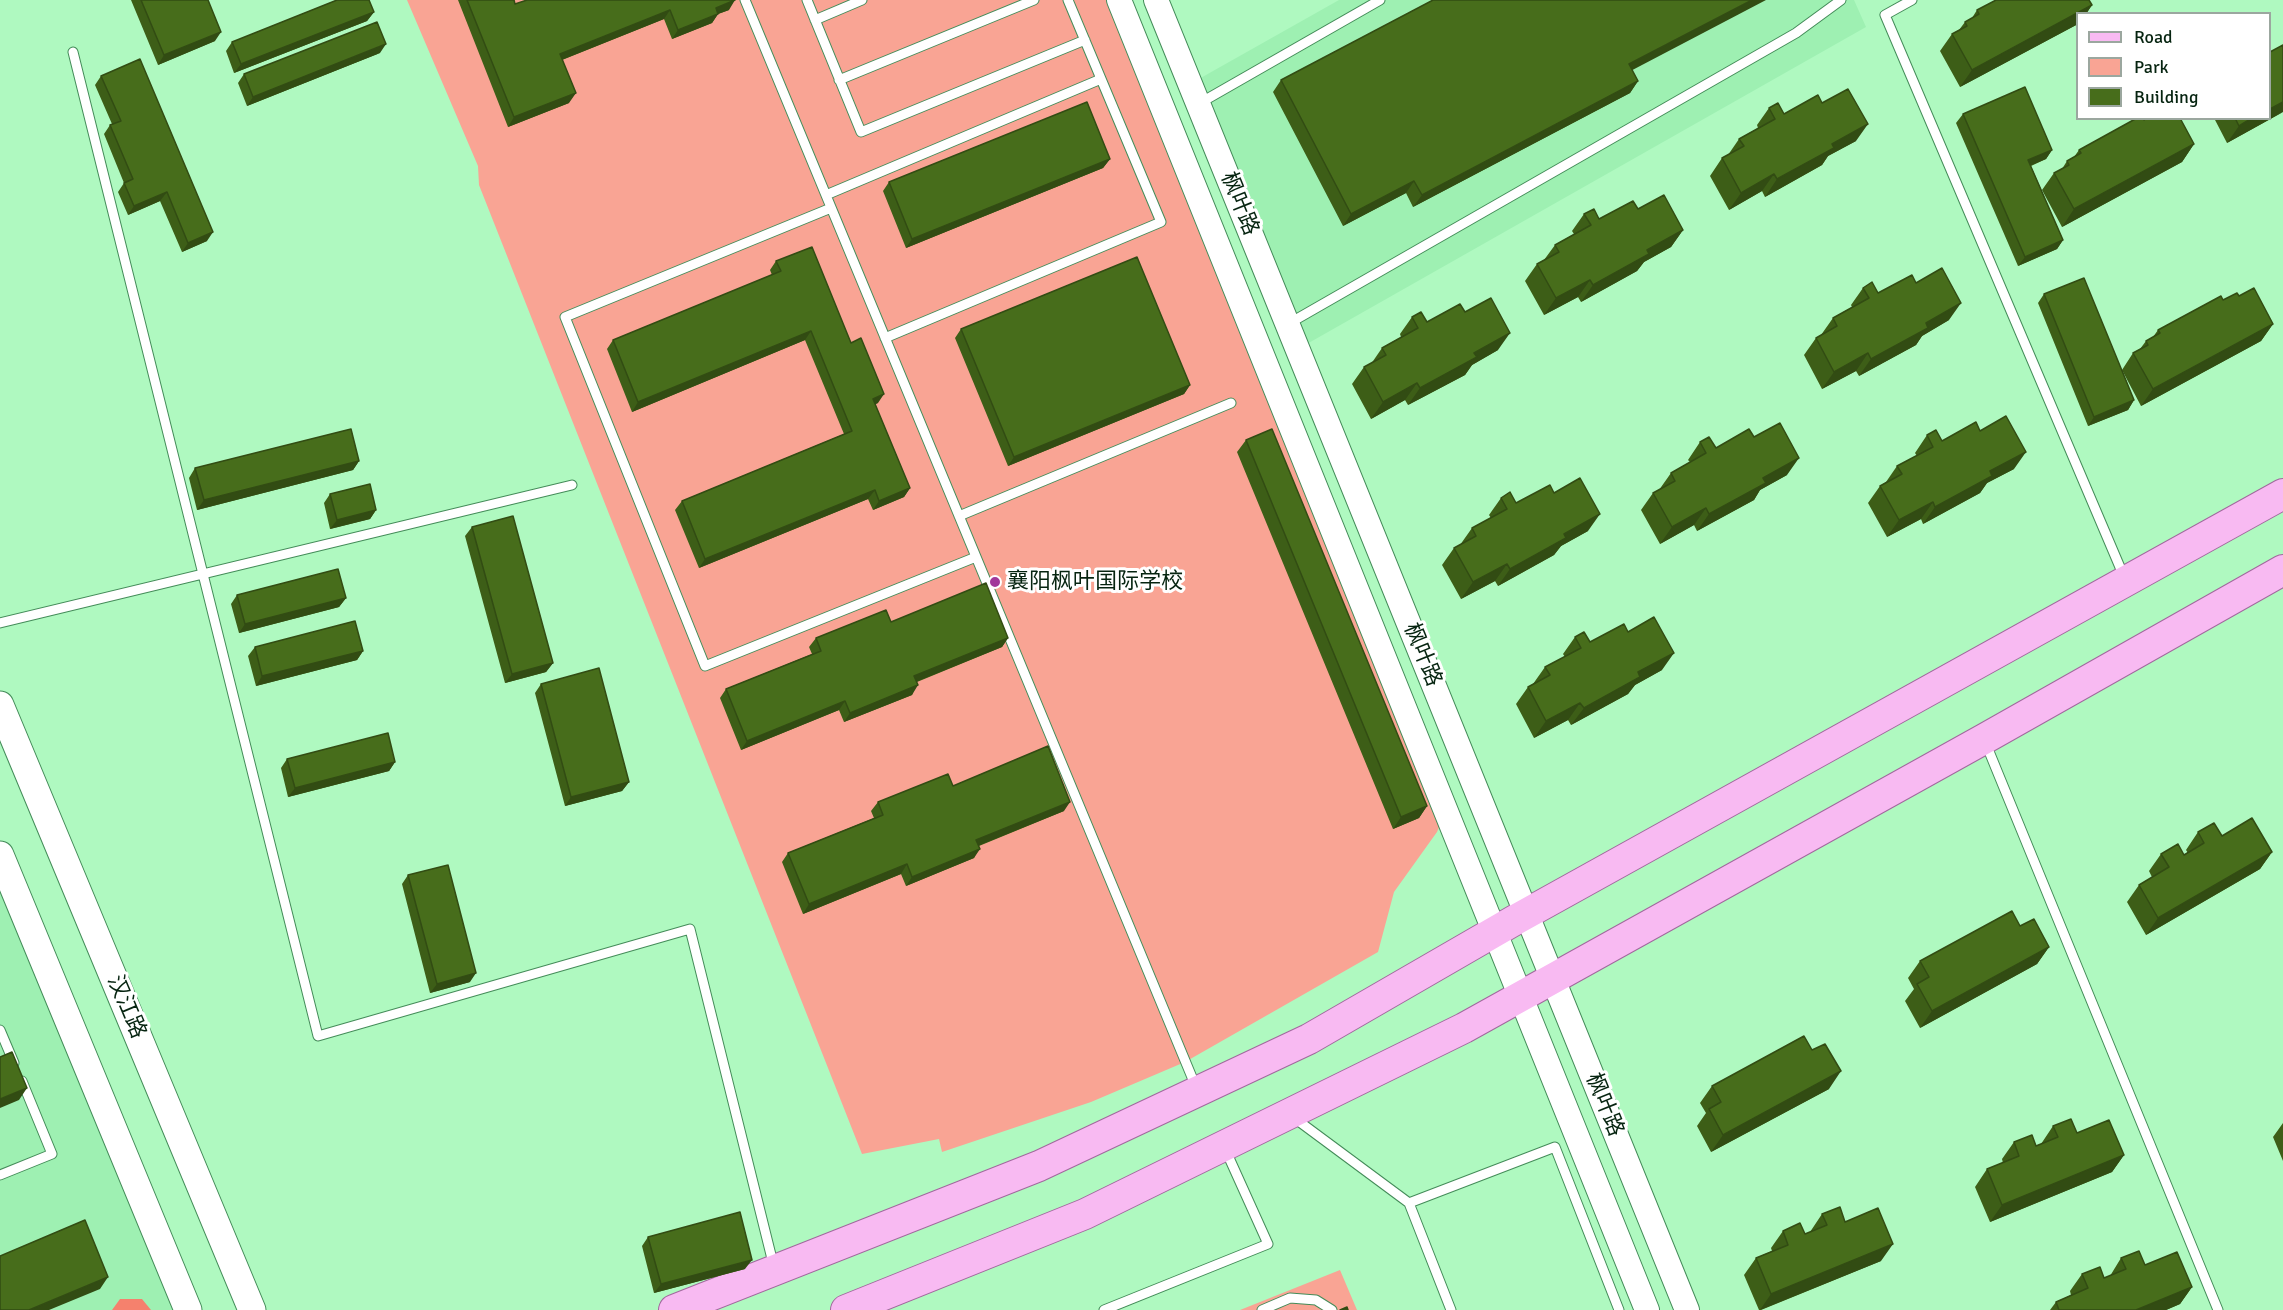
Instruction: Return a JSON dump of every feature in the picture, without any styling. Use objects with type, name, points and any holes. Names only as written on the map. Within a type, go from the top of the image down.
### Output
[{"type":"main road","points":[[674,1310],[1039,1166],[1309,1039],[1527,913],[2283,494]]},
{"type":"main road","points":[[846,1310],[1085,1214],[1464,1028],[2283,570]]},
{"type":"main road","name":"汉江路","points":[[0,705],[252,1310]]},
{"type":"main road","points":[[0,855],[188,1310]]},
{"type":"street","name":"枫叶路","points":[[1119,0],[1647,1310]]},
{"type":"street","name":"枫叶路","points":[[1156,0],[1687,1310]]},
{"type":"street","points":[[161,1246],[178,1310]]},
{"type":"lane","points":[[745,0],[1198,1091]]},
{"type":"lane","points":[[807,0],[861,132],[1085,40]]},
{"type":"lane","points":[[815,20],[862,0]]},
{"type":"lane","points":[[839,80],[1034,0]]},
{"type":"lane","points":[[885,338],[1161,222],[1068,0]]},
{"type":"lane","points":[[1198,105],[1380,0]]},
{"type":"lane","points":[[1288,324],[1796,33],[1841,0]]},
{"type":"lane","points":[[1912,0],[1885,15],[2126,581]]},
{"type":"lane","points":[[73,52],[318,1036],[690,928],[775,1270]]},
{"type":"lane","points":[[826,195],[1101,79]]},
{"type":"lane","points":[[831,208],[565,317],[705,666],[976,557]]},
{"type":"lane","points":[[959,516],[1231,403]]},
{"type":"lane","points":[[0,623],[572,485]]},
{"type":"lane","points":[[1984,739],[2218,1310]]},
{"type":"lane","points":[[0,1030],[52,1154],[0,1175]]},
{"type":"lane","points":[[1288,1114],[1409,1203],[1451,1310]]},
{"type":"lane","points":[[1104,1310],[1268,1244],[1223,1146]]},
{"type":"lane","points":[[1409,1203],[1555,1147],[1619,1310]]},
{"type":"lane","points":[[1262,1310],[1290,1298],[1316,1300],[1332,1310]]},
{"type":"shaded area","points":[[1339,0],[1854,0],[1866,27],[1298,349],[1190,84]]},
{"type":"shaded area","points":[[0,855],[178,1310],[0,1310]]},
{"type":"shaded area","points":[[120,1299],[142,1299],[151,1310],[112,1310]]},
{"type":"green space","name":"襄阳枫叶国际学校","points":[[407,0],[1119,0],[1446,811],[1437,832],[1394,892],[1378,952],[1185,1062],[1091,1102],[942,1152],[939,1139],[862,1154],[479,185],[478,166]]},
{"type":"green space","points":[[1340,1270],[1357,1310],[1240,1310]]},
{"type":"building","points":[[141,0],[208,0],[221,32],[164,55]]},
{"type":"building","points":[[337,0],[369,0],[374,12],[241,64],[232,42]]},
{"type":"building","points":[[467,0],[514,0],[515,4],[527,0],[735,0],[716,8],[718,14],[678,30],[670,10],[560,54],[576,93],[514,117]]},
{"type":"building","points":[[1433,0],[1752,0],[1629,64],[1638,81],[1422,195],[1414,181],[1351,214],[1281,80]]},
{"type":"building","points":[[1996,0],[2089,0],[2092,5],[1972,70],[1952,34],[1967,26],[1965,22],[1979,14],[1977,10]]},
{"type":"building","points":[[377,22],[386,44],[253,97],[244,74]]},
{"type":"building","points":[[2283,45],[2283,102],[2271,108],[2271,51]]},
{"type":"building","points":[[140,59],[213,232],[188,243],[167,192],[134,206],[124,183],[133,179],[110,125],[121,121],[101,76]]},
{"type":"building","points":[[2025,87],[2052,150],[2028,160],[2063,240],[2025,257],[1963,114]]},
{"type":"building","points":[[1848,89],[1868,124],[1832,144],[1834,148],[1777,179],[1774,174],[1741,193],[1722,158],[1744,146],[1739,139],[1775,119],[1769,108],[1778,103],[1784,114],[1818,95],[1822,103]]},
{"type":"building","points":[[1087,102],[1110,159],[912,239],[889,182]]},
{"type":"building","points":[[2133,120],[2181,120],[2194,144],[2074,209],[2054,173],[2069,165],[2067,161],[2081,153],[2079,150]]},
{"type":"building","points":[[2236,120],[2249,120],[2239,126]]},
{"type":"building","points":[[1664,195],[1683,230],[1647,250],[1649,254],[1593,285],[1590,280],[1556,298],[1537,264],[1559,252],[1555,245],[1591,225],[1584,214],[1594,209],[1599,219],[1633,201],[1638,209]]},
{"type":"building","points":[[812,247],[851,343],[861,338],[884,394],[873,399],[910,488],[879,501],[875,490],[705,559],[682,501],[852,431],[811,331],[638,402],[613,340],[781,271],[776,261]]},
{"type":"building","points":[[1137,257],[1190,385],[1014,457],[961,329]]},
{"type":"building","points":[[1942,268],[1961,303],[1926,323],[1928,328],[1871,359],[1868,353],[1834,372],[1816,338],[1837,326],[1833,318],[1869,298],[1863,288],[1872,282],[1878,293],[1912,275],[1916,283]]},
{"type":"building","points":[[2084,278],[2134,400],[2094,417],[2044,294]]},
{"type":"building","points":[[2254,288],[2273,324],[2153,389],[2133,353],[2148,345],[2146,341],[2160,333],[2158,330],[2221,296],[2223,300],[2237,293],[2239,296]]},
{"type":"building","points":[[1491,298],[1510,333],[1474,353],[1477,357],[1420,388],[1417,383],[1383,402],[1364,367],[1386,355],[1382,348],[1418,328],[1412,317],[1421,312],[1427,322],[1460,304],[1465,312]]},
{"type":"building","points":[[2006,416],[2026,452],[1990,471],[1992,476],[1935,507],[1933,502],[1899,520],[1880,486],[1902,474],[1897,466],[1933,447],[1927,435],[1936,430],[1942,441],[1976,422],[1980,431]]},
{"type":"building","points":[[1780,423],[1799,458],[1763,478],[1766,483],[1709,514],[1706,508],[1672,527],[1653,493],[1675,481],[1671,473],[1706,453],[1700,442],[1709,437],[1716,448],[1749,429],[1754,437]]},
{"type":"building","points":[[351,429],[359,461],[204,500],[195,468]]},
{"type":"building","points":[[1272,429],[1427,806],[1401,817],[1246,440]]},
{"type":"building","points":[[1580,478],[1600,514],[1564,534],[1566,538],[1510,569],[1507,564],[1473,582],[1454,548],[1476,536],[1472,528],[1507,509],[1501,498],[1510,492],[1516,503],[1550,485],[1554,493]]},
{"type":"building","points":[[370,484],[376,510],[337,520],[330,494]]},
{"type":"building","points":[[513,516],[553,663],[512,674],[472,527]]},
{"type":"building","points":[[338,569],[346,598],[245,624],[237,595]]},
{"type":"building","points":[[986,583],[1008,638],[914,676],[918,685],[850,713],[845,701],[747,741],[726,689],[821,651],[816,638],[886,610],[891,622]]},
{"type":"building","points":[[1654,617],[1674,653],[1638,672],[1640,677],[1584,708],[1580,703],[1546,721],[1528,687],[1550,675],[1545,667],[1581,648],[1575,637],[1584,632],[1590,642],[1624,624],[1628,632]]},
{"type":"building","points":[[355,621],[363,651],[262,676],[255,647]]},
{"type":"building","points":[[599,668],[629,782],[571,797],[541,684]]},
{"type":"building","points":[[388,733],[395,762],[295,788],[287,759]]},
{"type":"building","points":[[1048,746],[1070,802],[976,840],[980,849],[912,877],[907,864],[809,904],[788,853],[883,815],[878,802],[948,774],[953,786]]},
{"type":"building","points":[[2252,818],[2272,852],[2158,918],[2139,885],[2169,867],[2161,854],[2178,844],[2184,855],[2204,843],[2198,832],[2214,823],[2222,836]]},
{"type":"building","points":[[448,865],[476,973],[437,984],[408,875]]},
{"type":"building","points":[[2012,911],[2020,926],[2034,919],[2049,947],[1932,1011],[1917,984],[1929,977],[1920,961]]},
{"type":"building","points":[[1804,1036],[1812,1050],[1825,1044],[1841,1071],[1723,1135],[1709,1109],[1721,1102],[1712,1086]]},
{"type":"building","points":[[12,1052],[27,1088],[0,1099],[0,1057]]},
{"type":"building","points":[[2071,1119],[2077,1133],[2109,1120],[2124,1155],[2002,1205],[1987,1169],[2019,1156],[2014,1142],[2032,1135],[2036,1146],[2058,1137],[2053,1126]]},
{"type":"building","points":[[1840,1207],[1845,1222],[1878,1208],[1893,1244],[1771,1294],[1756,1258],[1788,1245],[1783,1231],[1800,1223],[1805,1234],[1827,1225],[1822,1214]]},
{"type":"building","points":[[740,1212],[752,1260],[661,1284],[648,1237]]},
{"type":"building","points":[[85,1220],[108,1277],[29,1310],[0,1310],[0,1256]]},
{"type":"building","points":[[2139,1251],[2145,1265],[2177,1252],[2192,1287],[2136,1310],[2059,1310],[2056,1302],[2088,1288],[2082,1274],[2100,1267],[2104,1278],[2126,1269],[2121,1258]]},
{"type":"place","name":"襄阳枫叶国际学校","points":[[995,582]]}]
